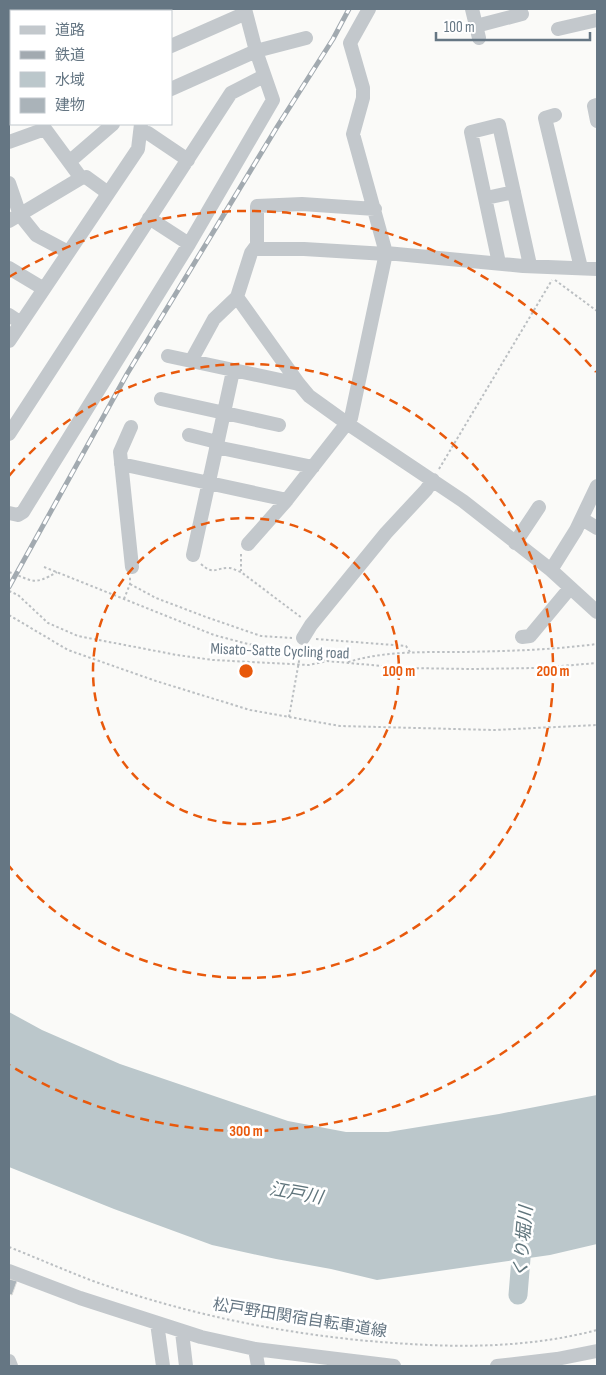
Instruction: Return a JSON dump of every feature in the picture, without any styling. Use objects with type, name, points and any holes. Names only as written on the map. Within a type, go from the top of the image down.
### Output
[{"type":"street","points":[[248,544],[287,500],[351,418],[386,253],[354,134],[363,98],[363,88],[350,43],[369,9]]},
{"type":"street","points":[[472,9],[478,32],[522,14]]},
{"type":"street","points":[[9,513],[18,515],[23,512],[189,244],[273,100],[256,51],[245,11],[172,46]]},
{"type":"street","points":[[558,29],[597,20]]},
{"type":"street","points":[[172,89],[256,51],[306,38]]},
{"type":"street","points":[[9,434],[231,93],[264,76]]},
{"type":"street","points":[[597,105],[594,106],[597,121]]},
{"type":"street","points":[[555,115],[546,118],[580,268]]},
{"type":"street","points":[[499,263],[471,132],[499,124],[530,265]]},
{"type":"street","points":[[9,142],[45,126],[81,178]]},
{"type":"street","points":[[69,162],[106,126]]},
{"type":"street","points":[[9,342],[138,149],[140,128],[188,160]]},
{"type":"street","points":[[15,218],[81,178],[86,177],[108,193]]},
{"type":"street","points":[[9,183],[15,218],[36,234],[68,252]]},
{"type":"street","points":[[486,198],[514,192]]},
{"type":"street","points":[[191,361],[214,319],[237,298],[250,253],[257,246],[256,206],[302,204],[375,209]]},
{"type":"street","points":[[149,218],[189,244]]},
{"type":"street","points":[[254,249],[304,249],[386,253],[597,269]]},
{"type":"street","points":[[9,268],[44,288]]},
{"type":"street","points":[[237,298],[309,396],[463,501],[551,570],[597,612]]},
{"type":"street","points":[[9,314],[21,323]]},
{"type":"street","points":[[168,356],[299,384]]},
{"type":"street","points":[[193,555],[216,444],[234,371]]},
{"type":"street","points":[[161,399],[279,426]]},
{"type":"street","points":[[131,427],[120,452],[132,567]]},
{"type":"street","points":[[189,435],[216,444],[313,467]]},
{"type":"street","points":[[121,464],[287,500]]},
{"type":"street","points":[[302,644],[311,625],[386,533],[433,480]]},
{"type":"street","points":[[551,570],[582,519],[597,486]]},
{"type":"street","points":[[515,542],[539,507]]},
{"type":"street","points":[[582,519],[597,528]]},
{"type":"street","points":[[522,637],[530,636],[570,588]]},
{"type":"street","points":[[9,1270],[80,1298],[201,1338],[350,1364],[394,1366]]},
{"type":"street","points":[[156,1323],[163,1366]]},
{"type":"street","points":[[182,1332],[186,1366]]},
{"type":"street","points":[[255,1348],[258,1366]]},
{"type":"street","points":[[497,1366],[557,1359],[597,1351]]},
{"type":"street","points":[[9,1361],[11,1366]]},
{"type":"path","points":[[433,480],[553,278],[597,311]]},
{"type":"path","points":[[241,572],[241,553],[248,544]]},
{"type":"path","points":[[193,555],[206,568],[218,571],[224,568],[232,568],[241,572],[311,625]]},
{"type":"path","points":[[44,567],[214,635],[327,661]]},
{"type":"path","points":[[9,572],[36,582],[42,581],[57,572]]},
{"type":"path","points":[[124,599],[130,584],[156,598],[262,636],[302,644],[406,646],[410,652]]},
{"type":"path","name":"Misato-Satte Cycling road","points":[[9,591],[18,595],[48,623],[85,638],[212,660],[309,665],[327,661],[404,668],[472,670],[537,668],[597,663]]},
{"type":"path","points":[[9,615],[68,650],[156,682],[250,710],[340,726],[494,730],[597,725]]},
{"type":"path","points":[[289,717],[302,644]]},
{"type":"path","points":[[345,663],[363,658],[410,652],[518,651],[597,644]]},
{"type":"path","name":"松戸野田関宿自転車道線","points":[[9,1247],[93,1281],[151,1299],[213,1316],[322,1336],[370,1342],[439,1346],[502,1346],[597,1330]]},
{"type":"water","name":"江戸川","points":[[9,1012],[42,1030],[120,1064],[288,1121],[346,1132],[388,1132],[499,1114],[597,1095],[597,1244],[550,1255],[377,1280],[212,1245],[114,1209],[9,1167]]},
{"type":"building","points":[[9,1279],[17,1281],[12,1295],[9,1294]]},
{"type":"waterway","name":"くり堀川","points":[[518,1295],[523,1234]]},
{"type":"railway","points":[[9,587],[127,374],[277,127],[333,39],[349,9]]}]
